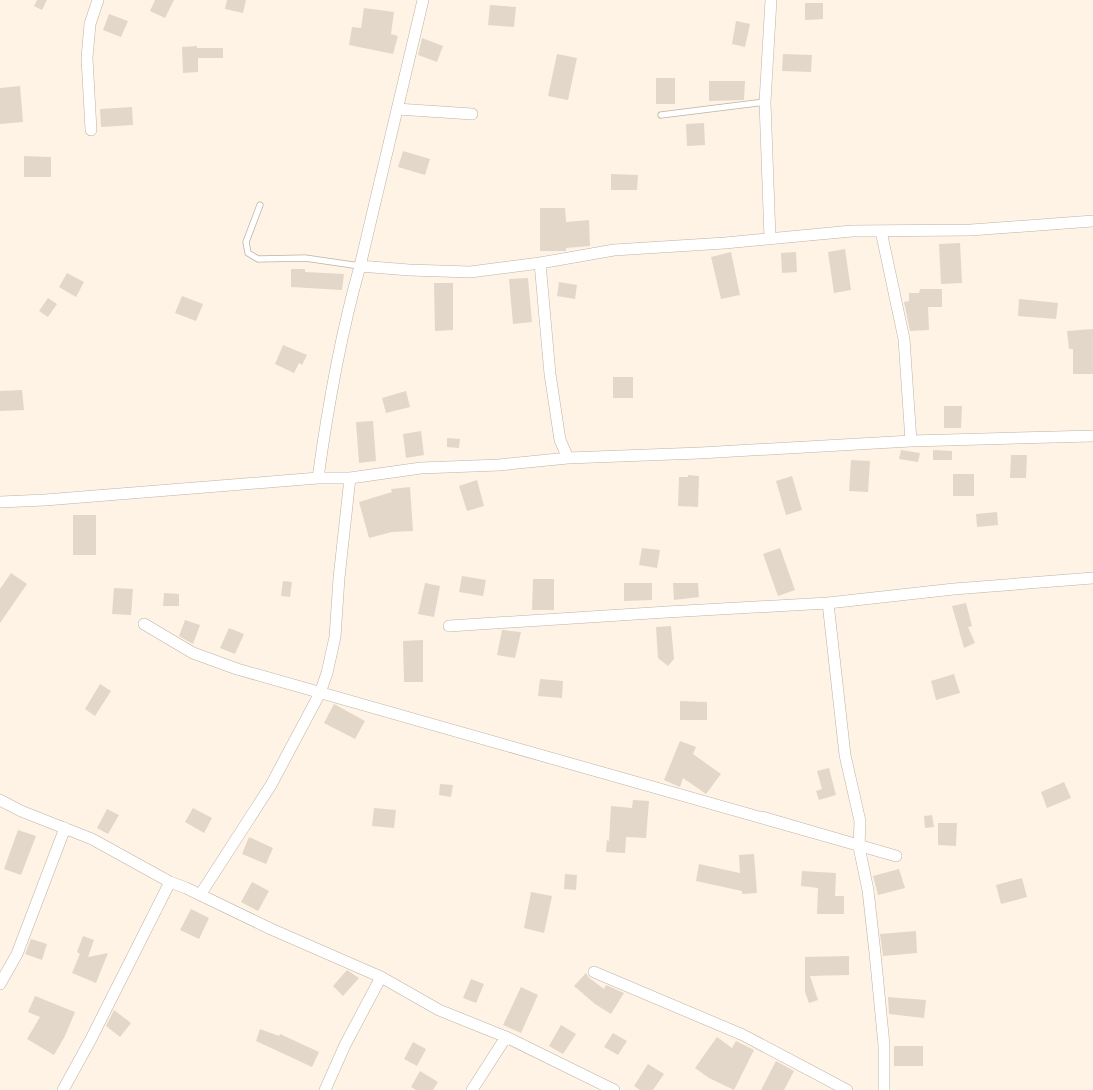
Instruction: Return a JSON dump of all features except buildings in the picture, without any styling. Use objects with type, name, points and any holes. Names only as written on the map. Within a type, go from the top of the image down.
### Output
[{"type":"street","points":[[91,130],[87,58],[90,24],[98,0]]},
{"type":"street","points":[[318,478],[329,397],[346,315],[360,266],[423,0]]},
{"type":"street","points":[[770,238],[765,102],[771,0]]},
{"type":"street","points":[[397,109],[472,114]]},
{"type":"street","points":[[360,266],[470,272],[540,263],[614,250],[696,245],[852,231],[971,230],[1093,221]]},
{"type":"street","points":[[881,231],[904,339],[911,441]]},
{"type":"street","points":[[540,263],[550,374],[560,440],[568,458]]},
{"type":"street","points":[[0,502],[318,478],[350,478],[421,468],[499,465],[568,458],[700,454],[911,441],[1093,436]]},
{"type":"street","points":[[200,895],[271,785],[320,693],[327,673],[335,637],[338,578],[350,478]]},
{"type":"street","points":[[449,626],[828,603],[954,589],[1093,578]]},
{"type":"street","points":[[828,603],[845,755],[860,821],[859,847],[868,890],[884,1046],[884,1090]]},
{"type":"street","points":[[144,624],[194,653],[237,669],[896,856]]},
{"type":"street","points":[[0,800],[22,811],[92,839],[170,882],[381,977],[439,1010],[506,1037],[600,1087],[614,1090]]},
{"type":"street","points":[[762,818],[896,856]]},
{"type":"street","points":[[0,984],[17,954],[64,828]]},
{"type":"street","points":[[859,847],[896,856]]},
{"type":"street","points":[[63,1090],[91,1039],[170,882]]},
{"type":"street","points":[[594,972],[743,1035],[847,1090]]},
{"type":"street","points":[[325,1090],[345,1045],[381,977]]},
{"type":"street","points":[[472,1090],[506,1037]]},
{"type":"lane","points":[[661,115],[765,102]]},
{"type":"lane","points":[[260,206],[246,242],[248,253],[258,259],[304,258],[360,266]]}]
